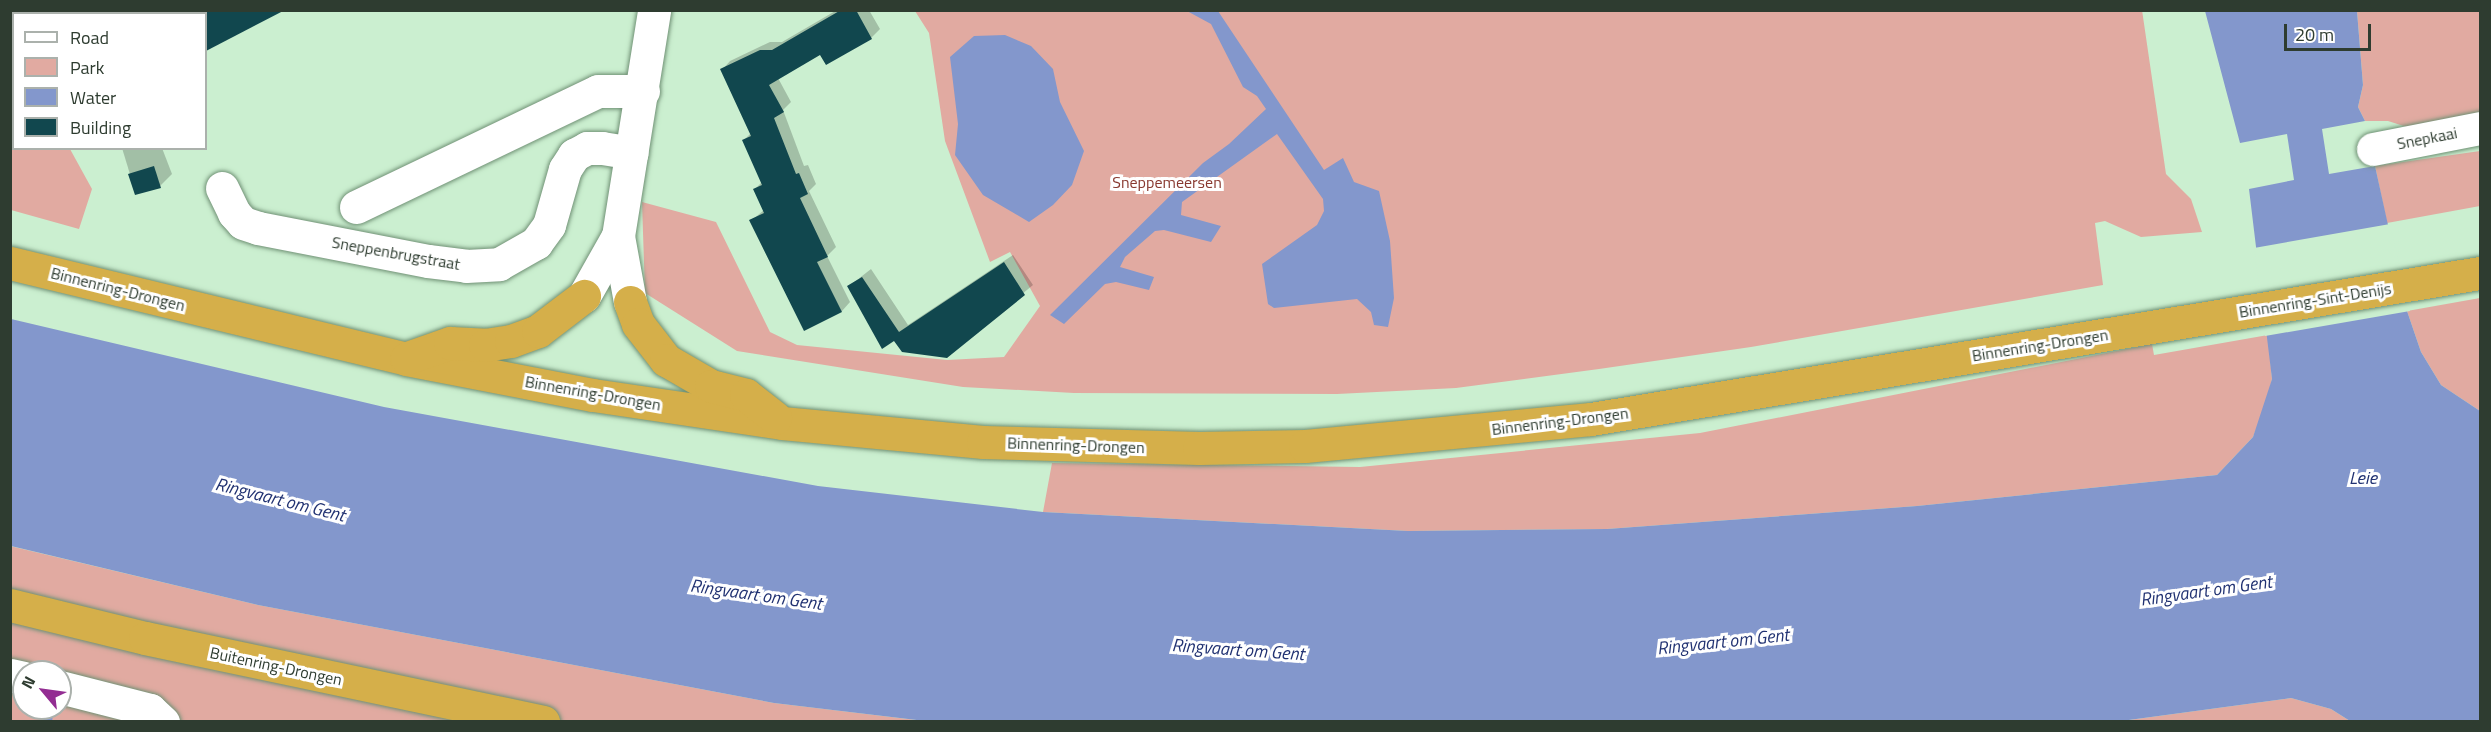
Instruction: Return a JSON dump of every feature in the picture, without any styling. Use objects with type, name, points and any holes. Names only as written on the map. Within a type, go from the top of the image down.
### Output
[{"type":"highway","name":"Binnenring-Drongen","points":[[10,263],[406,359],[593,395],[782,423],[983,442],[1199,448],[1305,446],[1591,419],[2150,327]]},
{"type":"highway","name":"Binnenring-Sint-Denijs","points":[[2150,327],[2481,273]]},
{"type":"highway","points":[[406,359],[450,343],[511,341],[538,331],[584,296]]},
{"type":"highway","points":[[630,302],[638,324],[666,360],[711,386],[746,395],[782,423]]},
{"type":"highway","name":"Buitenring-Drongen","points":[[10,605],[145,638],[543,722]]},
{"type":"street","points":[[630,302],[618,236],[643,91],[654,10]]},
{"type":"street","points":[[356,207],[598,91],[643,91]]},
{"type":"street","name":"Snepkaai","points":[[2373,149],[2481,128]]},
{"type":"street","name":"Sneppenbrugstraat","points":[[222,188],[234,213],[243,223],[258,228],[428,261],[466,266],[499,264],[536,243],[549,225],[565,169],[574,155],[587,148],[602,147],[632,153]]},
{"type":"street","points":[[584,296],[618,236]]},
{"type":"street","points":[[72,690],[150,710],[163,722]]},
{"type":"green space","name":"Sneppemeersen","points":[[2142,10],[2166,174],[2191,199],[2202,232],[2141,237],[2105,221],[2095,223],[2103,285],[1751,347],[1599,369],[1456,388],[1337,394],[1074,393],[963,387],[737,351],[645,293],[642,202],[716,222],[770,332],[797,345],[947,360],[1004,357],[1040,306],[1010,252],[990,262],[945,141],[929,33],[915,11]]},
{"type":"green space","points":[[10,11],[12,150],[71,150],[92,189],[79,229],[11,210]]},
{"type":"green space","points":[[2357,11],[2480,11],[2480,115],[2410,128],[2388,121],[2365,121],[2358,107],[2363,85]]},
{"type":"green space","points":[[2480,151],[2480,206],[2387,223],[2375,166]]},
{"type":"green space","points":[[2480,298],[2480,411],[2441,385],[2421,352],[2407,311]]},
{"type":"green space","points":[[2268,335],[2272,379],[2266,404],[2253,437],[2217,475],[1917,506],[1607,529],[1408,531],[1043,512],[1052,463],[1360,467],[1700,433],[2152,344],[2154,355]]},
{"type":"green space","points":[[10,546],[258,605],[774,703],[925,721],[11,721]]},
{"type":"green space","points":[[2291,698],[2331,709],[2350,721],[2114,722]]},
{"type":"water","points":[[1187,11],[1218,11],[1324,170],[1343,158],[1354,182],[1379,191],[1390,241],[1394,298],[1388,327],[1374,325],[1371,312],[1357,299],[1274,308],[1268,304],[1262,264],[1317,225],[1324,211],[1323,199],[1277,134],[1182,202],[1181,215],[1221,226],[1211,242],[1164,230],[1155,231],[1125,257],[1120,267],[1154,277],[1149,290],[1116,282],[1105,284],[1064,324],[1050,315],[1203,163],[1229,144],[1266,109],[1257,96],[1243,87],[1211,24]]},
{"type":"water","points":[[2205,11],[2357,11],[2363,85],[2358,107],[2365,121],[2322,129],[2329,174],[2375,166],[2407,311],[2421,352],[2441,385],[2480,411],[2480,721],[2350,721],[2331,709],[2291,698],[2114,722],[925,721],[774,703],[258,605],[11,546],[11,319],[384,407],[818,486],[1043,512],[1408,531],[1607,529],[1917,506],[2217,475],[2253,437],[2272,379],[2249,189],[2294,180],[2287,134],[2240,143]]},
{"type":"water","points":[[1005,35],[1031,46],[1053,69],[1060,102],[1084,151],[1072,185],[1053,205],[1029,222],[983,195],[955,155],[958,124],[950,57],[974,36]]},
{"type":"pier","points":[[2390,224],[2410,311],[2265,336],[2254,248]]},
{"type":"building","points":[[206,10],[285,10],[207,50]]},
{"type":"building","points":[[841,10],[856,10],[872,39],[826,65],[820,55],[769,85],[784,112],[774,118],[796,174],[799,173],[808,194],[800,198],[828,257],[817,262],[842,312],[804,331],[749,220],[764,213],[753,189],[762,185],[742,140],[751,136],[720,69],[760,50],[772,50]]},
{"type":"building","points":[[154,166],[161,188],[135,195],[128,174]]},
{"type":"building","points":[[1004,262],[1025,295],[947,358],[902,352],[894,341],[882,349],[847,286],[862,277],[899,332]]},
{"type":"water label","name":"Leie","points":[[2363,478]]},
{"type":"water label","name":"Ringvaart om Gent","points":[[280,500]]},
{"type":"water label","name":"Ringvaart om Gent","points":[[2206,591]]},
{"type":"water label","name":"Ringvaart om Gent","points":[[756,595]]},
{"type":"water label","name":"Ringvaart om Gent","points":[[1723,642]]},
{"type":"water label","name":"Ringvaart om Gent","points":[[1238,650]]}]
